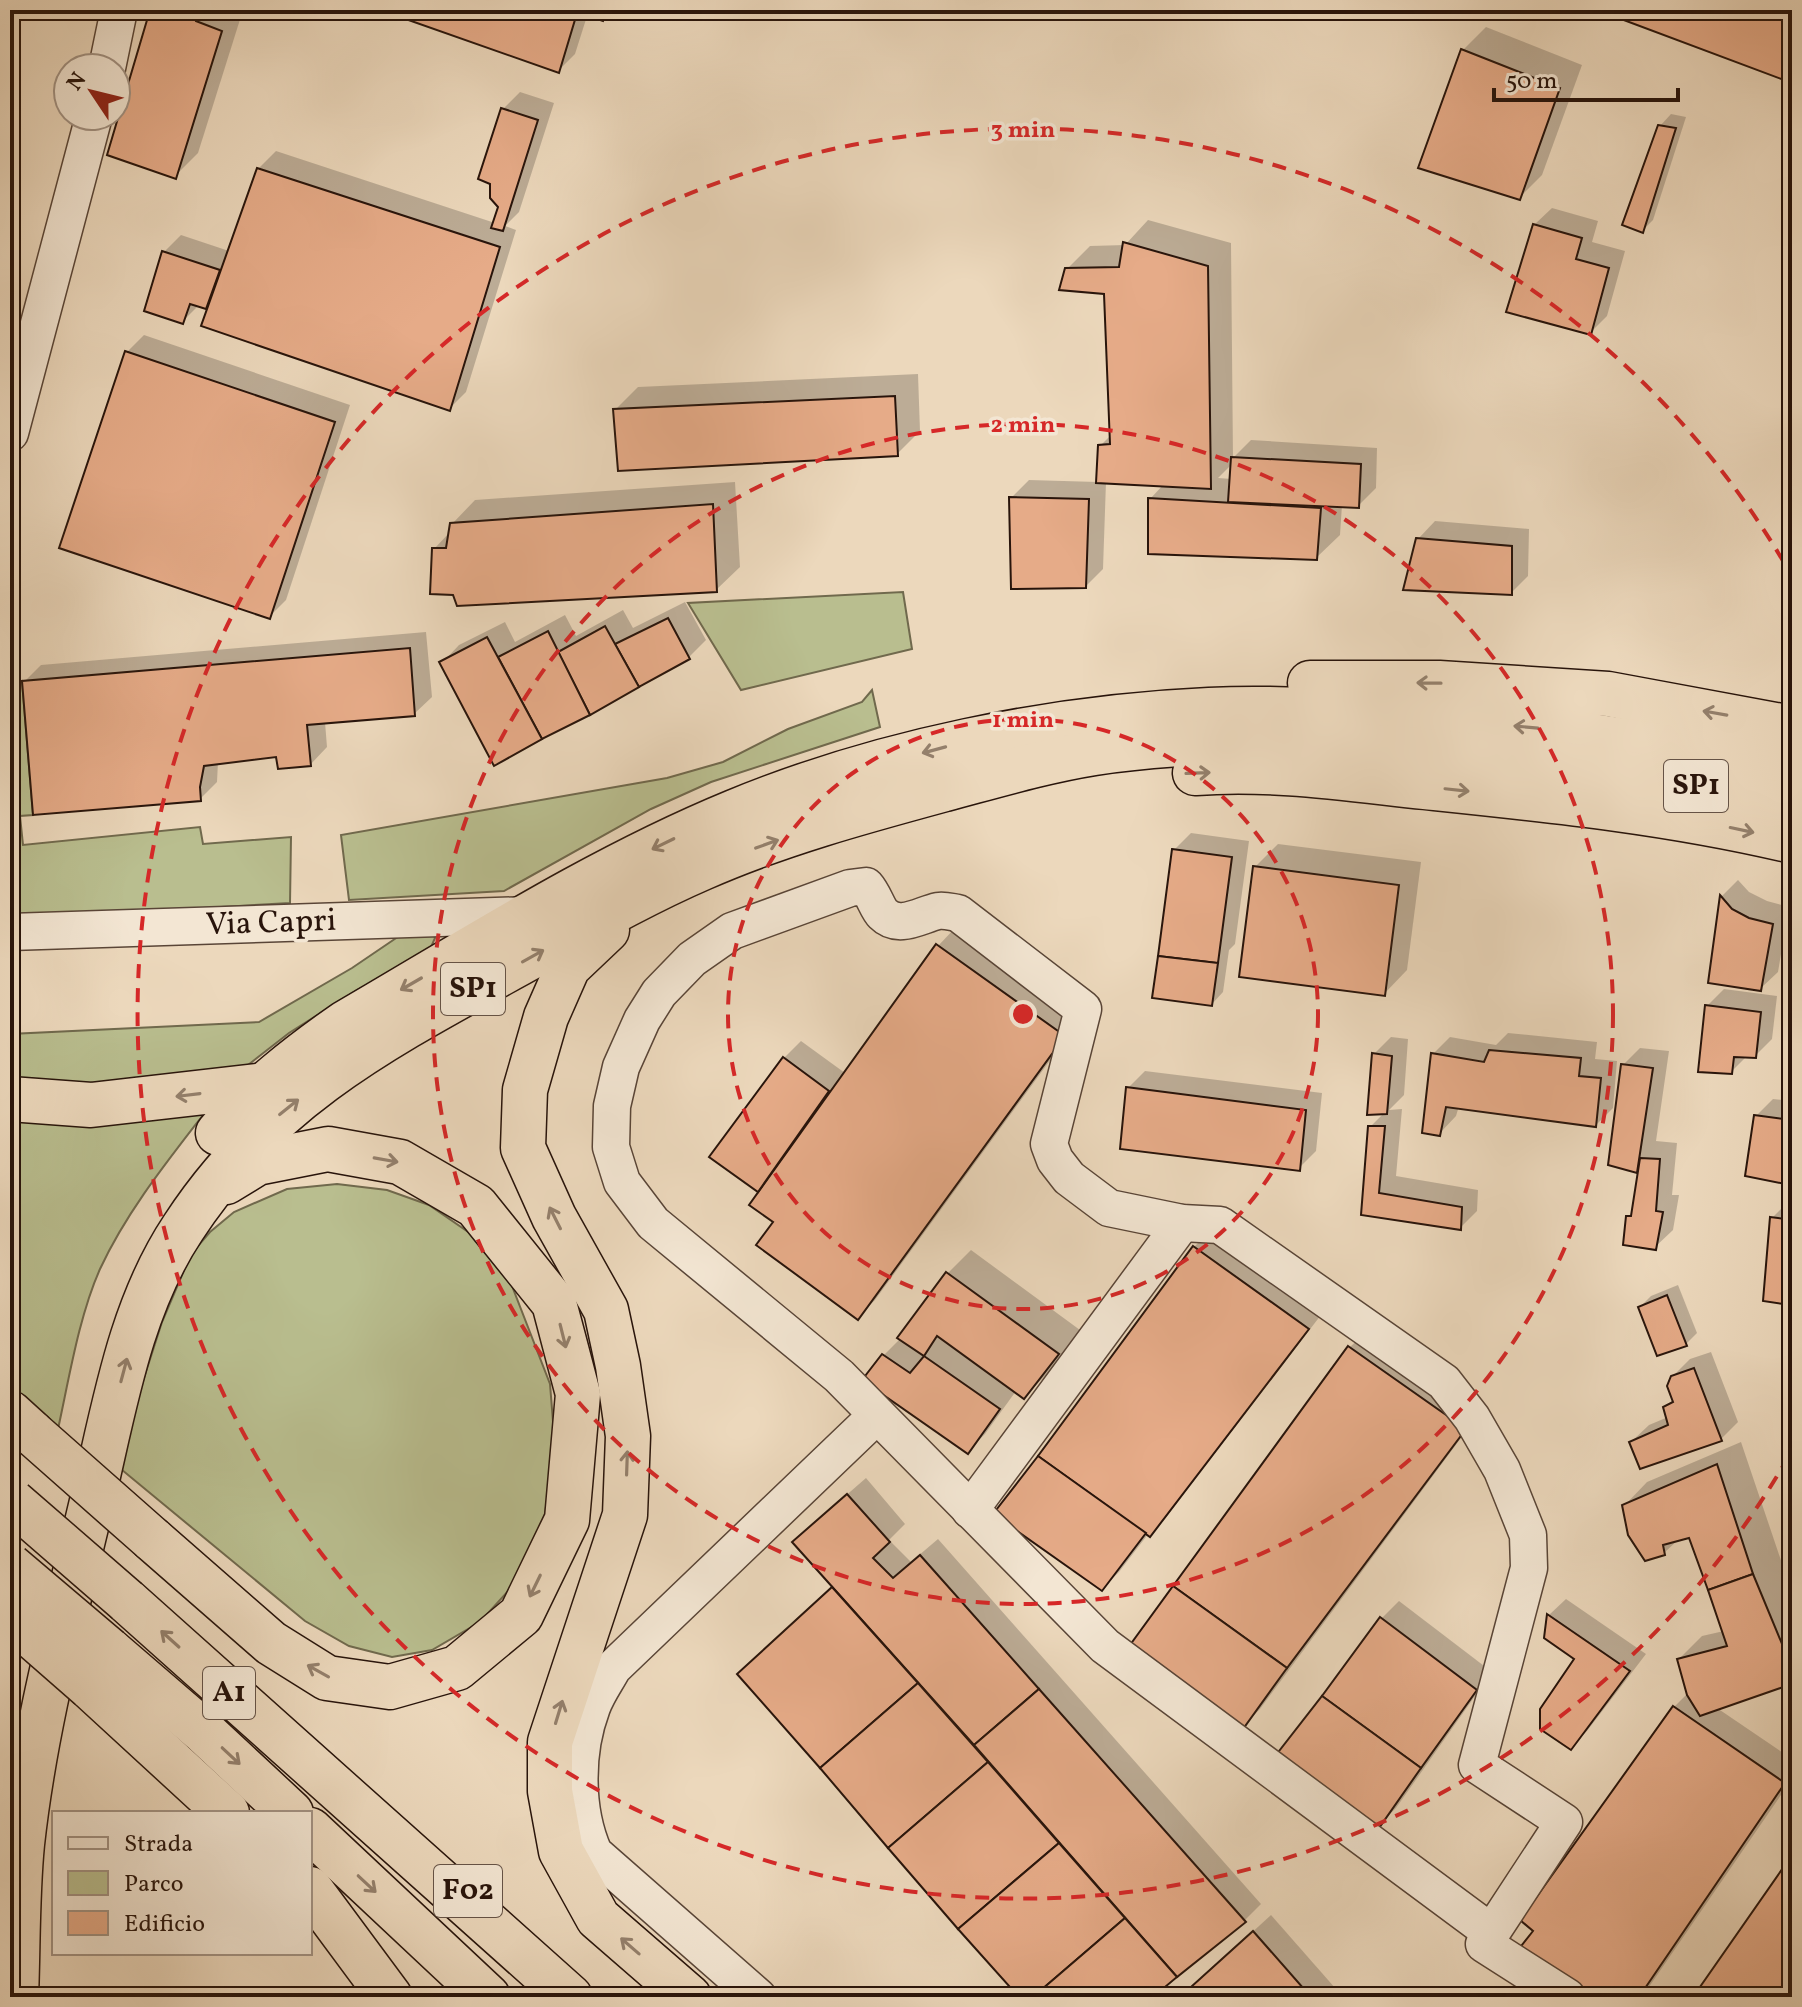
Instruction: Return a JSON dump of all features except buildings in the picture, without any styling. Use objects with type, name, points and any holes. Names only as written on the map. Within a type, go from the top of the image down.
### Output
[{"type":"highway","points":[[1038,728],[1129,704],[1181,695],[1310,683],[1439,683],[1608,694],[1792,728]]},
{"type":"highway","name":"SP1","points":[[10,1745],[14,1713],[98,1355],[126,1276],[172,1193],[224,1127],[303,1052],[345,1023],[649,850],[738,810],[897,760],[1002,734],[1140,714],[1212,710],[1343,712],[1563,731],[1669,747],[1792,772]]},
{"type":"highway","name":"SP1","points":[[16,1997],[22,1850],[44,1707],[119,1389],[152,1283],[180,1232],[238,1156],[276,1117],[367,1049],[643,895],[708,865],[898,801],[1090,754],[1233,742],[1339,743],[1598,769],[1792,807]]},
{"type":"highway","points":[[898,801],[1202,772],[1268,773],[1647,811],[1792,841]]},
{"type":"highway","points":[[643,895],[568,967],[546,1017],[525,1090],[523,1148],[554,1217],[606,1310],[628,1436],[625,1515],[550,1742],[550,1791],[561,1851],[598,1918],[689,1997]]},
{"type":"highway","points":[[10,1099],[91,1105],[266,1085]]},
{"type":"highway","points":[[21,1423],[271,1643],[327,1678],[390,1687],[457,1668],[521,1615],[567,1520],[578,1394],[554,1303],[476,1206],[400,1162],[328,1149],[257,1163],[207,1193]]},
{"type":"highway","name":"A1","points":[[12,1501],[570,1997]]},
{"type":"highway","name":"A1","points":[[10,1566],[99,1668],[202,1730],[289,1811]]},
{"type":"highway","points":[[10,1617],[99,1668],[225,1811]]},
{"type":"highway","name":"F02","points":[[332,1785],[604,1997]]},
{"type":"highway","points":[[312,1832],[488,1997]]},
{"type":"highway","points":[[312,1892],[390,1997]]},
{"type":"highway","points":[[20,1903],[34,1997]]},
{"type":"street","points":[[110,52],[119,10]]},
{"type":"street","points":[[10,433],[90,132]]},
{"type":"street","points":[[1492,1933],[1105,1646],[839,1376],[653,1223],[622,1182],[611,1147],[612,1106],[621,1067],[642,1020],[659,993],[692,959],[732,931],[850,888],[866,886],[875,897],[880,912],[901,923],[942,910],[958,913],[1083,1009],[1049,1144],[1055,1160],[1069,1178],[1109,1208],[1182,1223],[1220,1225],[1444,1382],[1472,1418],[1502,1470],[1528,1535],[1529,1568],[1477,1765],[1564,1822],[1492,1933],[1484,1944],[1567,1997]]},
{"type":"street","name":"Via Capri","points":[[10,932],[531,915]]},
{"type":"street","points":[[970,1510],[1182,1223]]},
{"type":"street","points":[[758,1997],[594,1853],[585,1832],[579,1789],[585,1735],[592,1706],[613,1668],[877,1415]]},
{"type":"green space","points":[[903,592],[912,649],[741,690],[688,603]]},
{"type":"green space","points":[[22,681],[33,815],[20,816],[23,845],[200,827],[203,844],[291,837],[290,903],[10,919],[10,683]]},
{"type":"green space","points":[[872,690],[880,727],[711,782],[651,809],[504,891],[349,900],[341,835],[667,778],[723,762],[788,729],[862,702]]},
{"type":"green space","points":[[411,928],[430,929],[435,938],[428,954],[357,990],[289,1033],[248,1065],[84,1089],[10,1084],[10,1034],[259,1022],[352,968]]},
{"type":"green space","points":[[210,1106],[137,1205],[100,1269],[80,1327],[58,1429],[10,1388],[10,1109]]},
{"type":"green space","points":[[337,1184],[387,1190],[429,1205],[474,1236],[512,1286],[550,1384],[555,1447],[544,1520],[521,1577],[480,1622],[432,1650],[392,1657],[349,1646],[305,1621],[116,1465],[162,1322],[191,1254],[210,1232],[234,1212],[287,1189]]}]
